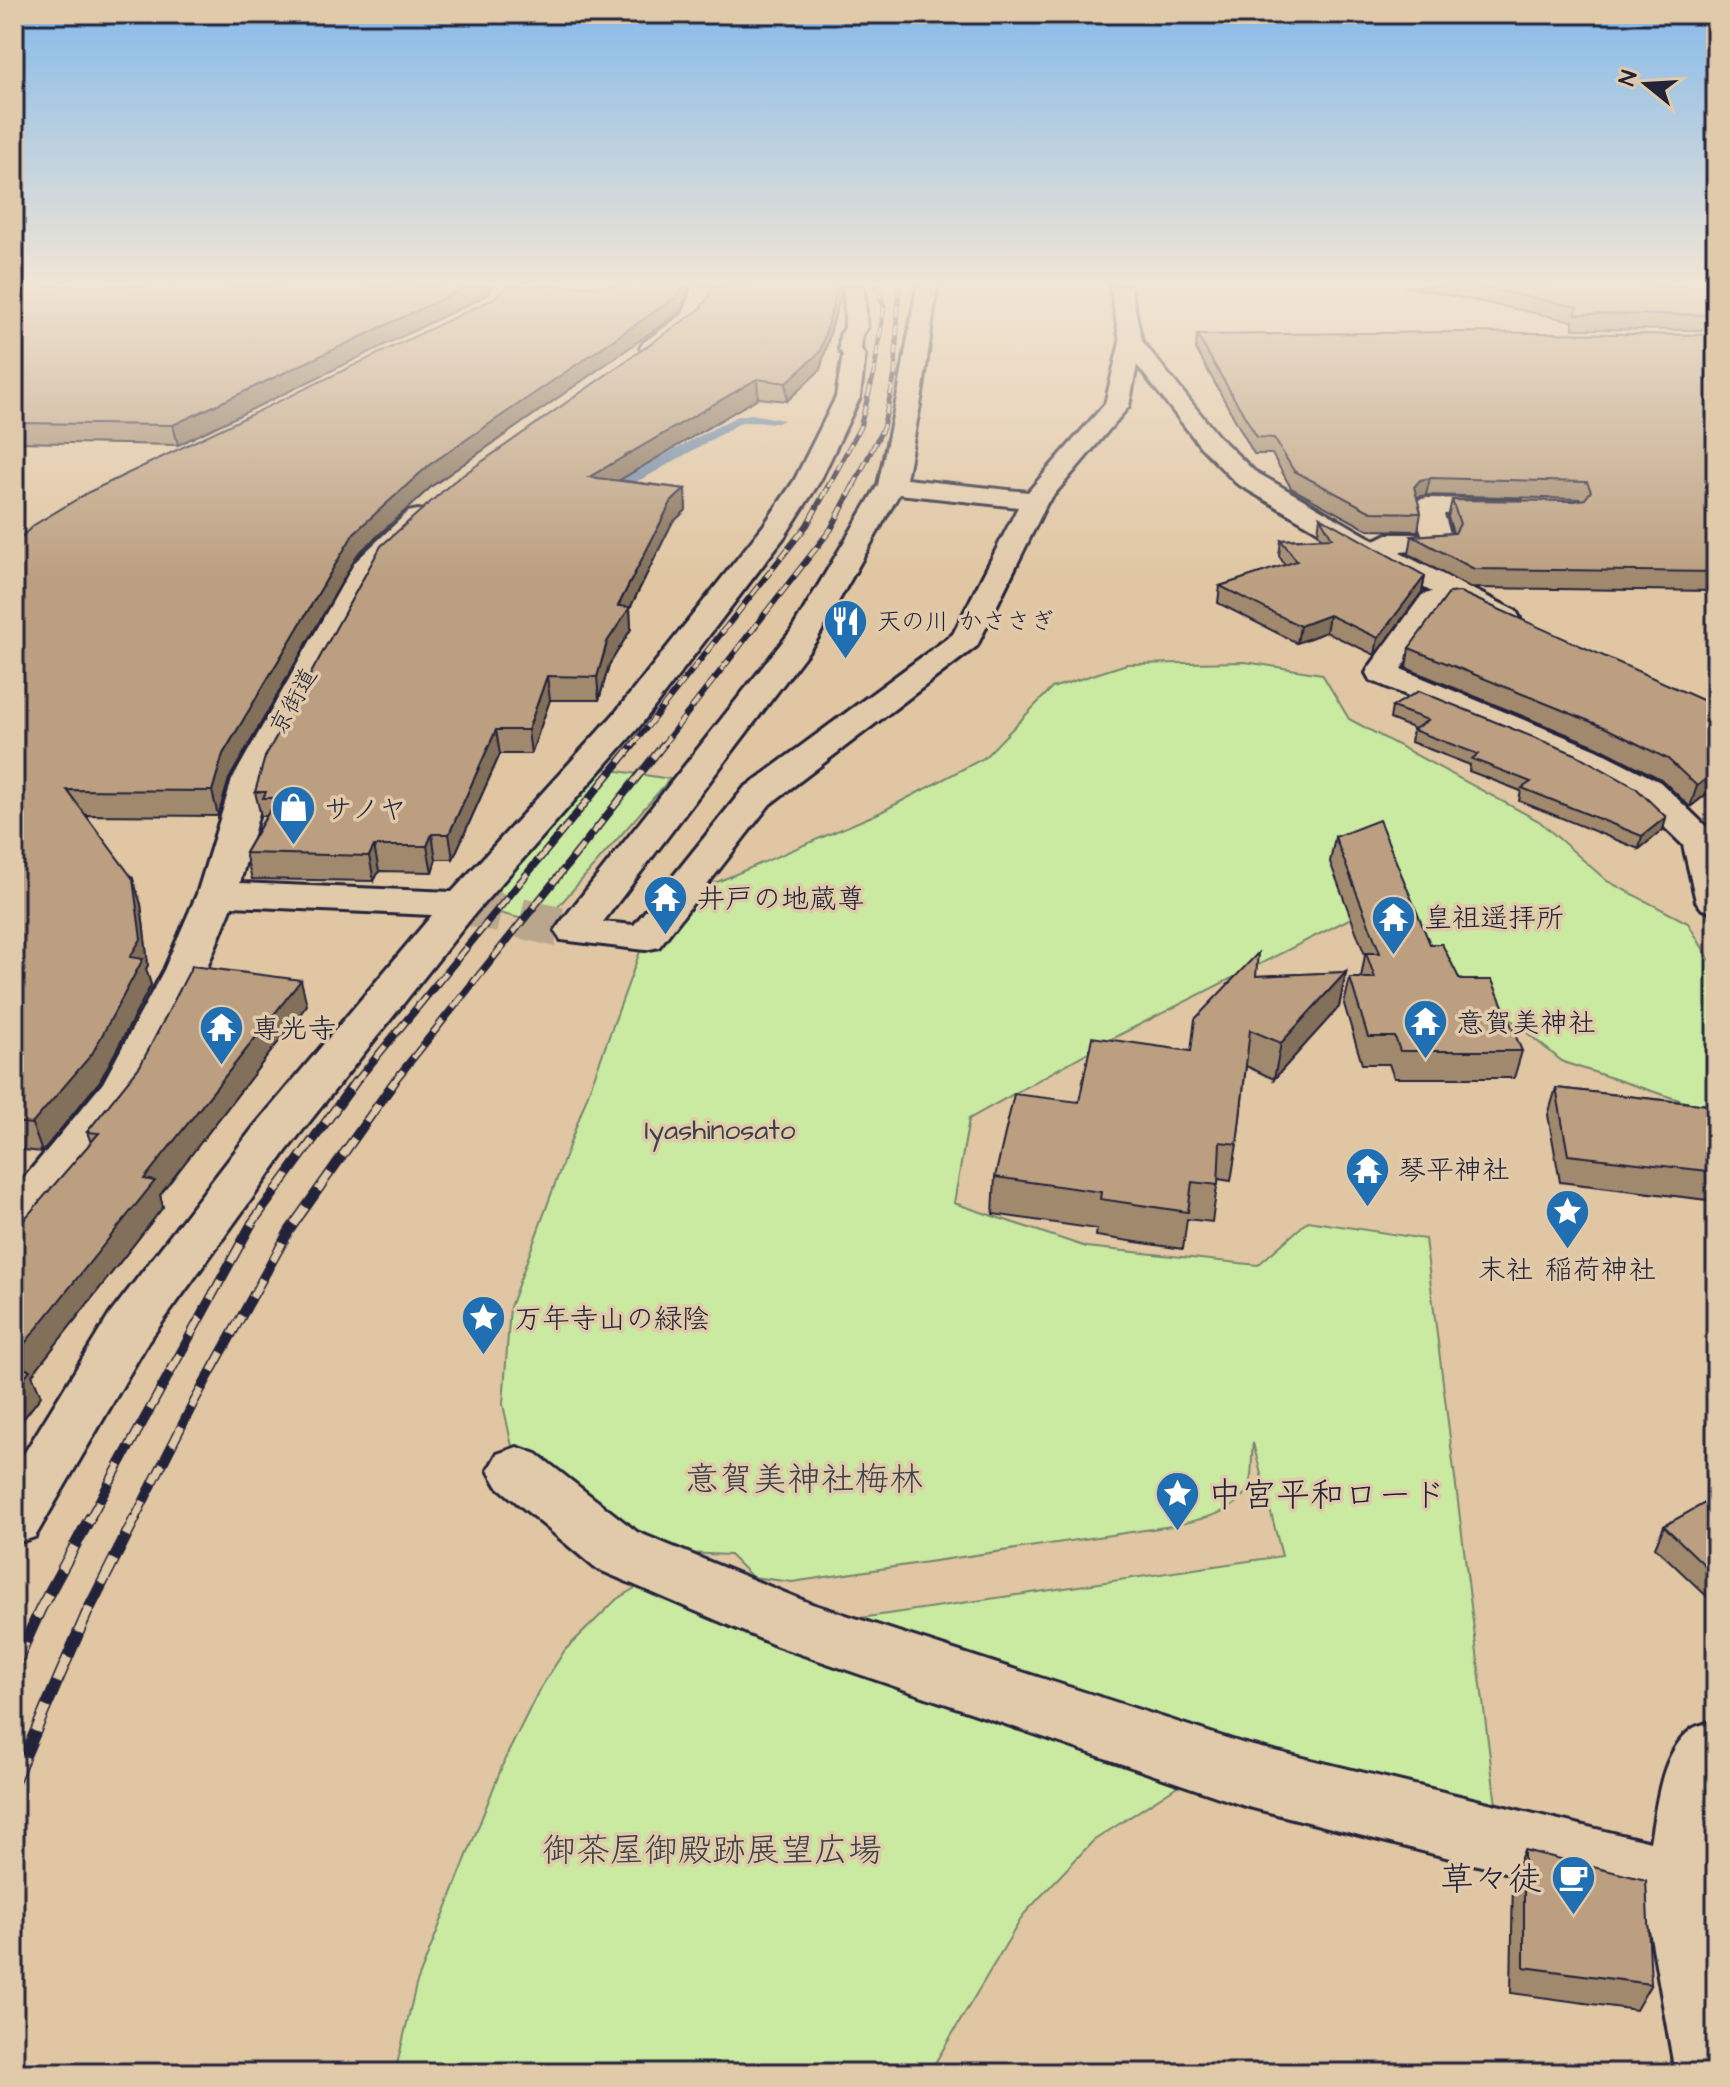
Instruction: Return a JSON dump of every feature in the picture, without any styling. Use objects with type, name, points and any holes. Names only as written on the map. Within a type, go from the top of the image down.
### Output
[{"type":"street","points":[[14,1520],[129,1328],[270,1139],[462,904],[627,720],[775,530],[807,481],[848,397],[850,383]]},
{"type":"street","points":[[912,383],[891,485],[805,634],[575,931],[645,938],[757,796],[966,639],[1035,501],[1117,406],[1122,383]]},
{"type":"street","points":[[1164,383],[1209,441],[1245,477],[1461,598],[1532,631]]},
{"type":"street","points":[[891,485],[1035,501]]},
{"type":"street","name":"京街道","points":[[14,1223],[122,1089],[185,970],[217,894],[250,780],[370,562],[444,494]]},
{"type":"street","points":[[1357,542],[1439,543],[1427,506],[1538,506]]},
{"type":"street","points":[[1461,598],[1433,601],[1382,673],[1585,757],[1647,790],[1709,842],[1716,901]]},
{"type":"street","points":[[217,894],[462,904]]},
{"type":"street","points":[[517,1470],[616,1550],[799,1627],[1245,1775],[1676,1882]]},
{"type":"street","points":[[1713,2073],[1676,1882],[1698,1771],[1716,1750]]},
{"type":"green space","points":[[1245,662],[1322,674],[1349,719],[1539,821],[1607,881],[1688,923],[1716,971],[1716,1112],[1563,1062],[1373,907],[1117,1036],[969,1119],[954,1203],[1086,1247],[1258,1265],[1308,1221],[1425,1239],[1500,1837],[799,1627],[1282,1556],[1253,1443],[1251,1476],[1246,1492],[1229,1508],[1207,1517],[1172,1526],[792,1582],[752,1577],[730,1555],[616,1550],[517,1470],[503,1404],[510,1307],[645,938],[675,900],[879,813],[984,758],[1052,688],[1127,664]]},
{"type":"green space","points":[[605,769],[670,779],[543,924],[479,908]]},
{"type":"green space","name":"御茶屋御殿跡展望広場","points":[[643,1583],[1182,1783],[1093,1841],[1024,1914],[929,2073],[395,2073],[416,1985],[505,1759],[538,1692],[565,1650],[617,1599]]},
{"type":"building","points":[[14,383],[262,383],[173,425],[14,423]]},
{"type":"building","points":[[316,383],[549,383],[429,465],[354,533],[223,754],[212,791],[67,790],[133,879],[141,939],[130,957],[143,959],[92,1054],[32,1124],[14,1122],[14,539],[89,492]]},
{"type":"building","points":[[594,383],[749,383],[589,477],[685,489],[671,502],[618,606],[630,607],[607,642],[597,677],[547,676],[528,730],[496,730],[449,834],[432,834],[427,846],[374,846],[369,856],[245,853],[277,798],[263,798],[266,792],[255,792],[265,757],[381,546],[453,482]]},
{"type":"building","points":[[1225,383],[1716,383],[1716,572],[1474,569],[1412,536],[1455,533],[1460,524],[1452,500],[1575,501],[1585,499],[1591,491],[1587,482],[1430,478],[1420,480],[1414,487],[1421,513],[1371,512],[1294,471],[1274,438],[1257,437]]},
{"type":"building","points":[[1320,517],[1425,576],[1378,638],[1329,615],[1300,626],[1220,586],[1297,561],[1281,540],[1332,538]]},
{"type":"building","points":[[1460,592],[1716,706],[1716,771],[1697,786],[1668,759],[1604,727],[1409,648],[1449,593]]},
{"type":"building","points":[[1716,637],[1716,678],[1711,675]]},
{"type":"building","points":[[1419,691],[1575,754],[1636,788],[1666,817],[1642,836],[1522,788],[1531,782],[1472,759],[1478,754],[1413,730],[1428,720],[1392,707]]},
{"type":"building","points":[[1379,820],[1430,944],[1442,944],[1460,980],[1492,980],[1522,1051],[1400,1051],[1395,1037],[1368,1037],[1350,978],[1375,978],[1366,953],[1380,953],[1335,837]]},
{"type":"building","points":[[1258,953],[1256,976],[1346,972],[1281,1043],[1250,1030],[1237,1144],[1220,1142],[1218,1185],[1192,1182],[1188,1212],[1100,1199],[1101,1192],[995,1177],[1014,1094],[1079,1102],[1092,1037],[1191,1051],[1195,1019]]},
{"type":"building","points":[[192,966],[301,980],[144,1179],[155,1181],[14,1357],[14,1231],[99,1133],[87,1132],[140,1066]]},
{"type":"building","points":[[1556,1088],[1716,1106],[1716,1172],[1568,1155]]},
{"type":"building","points":[[14,1366],[30,1370],[14,1390]]},
{"type":"building","points":[[1716,1497],[1716,1576],[1664,1526]]},
{"type":"building","points":[[1524,1850],[1646,1880],[1651,1984],[1524,1967]]},
{"type":"waterway","points":[[601,492],[642,474],[739,419],[778,420]]},
{"type":"tunnel","points":[[462,904],[575,931]]},
{"type":"railway","points":[[828,487],[860,427],[871,383]]},
{"type":"railway","points":[[853,487],[883,428],[893,383]]},
{"type":"railway","points":[[632,746],[807,525],[829,485]]},
{"type":"railway","points":[[662,746],[831,529],[854,485]]},
{"type":"railway","points":[[355,1083],[634,744]]},
{"type":"railway","points":[[393,1083],[664,744]]},
{"type":"railway","points":[[89,1520],[252,1223],[356,1081]]},
{"type":"railway","points":[[134,1520],[194,1402],[289,1231],[395,1081]]},
{"type":"railway","points":[[14,1667],[41,1608],[90,1518]]},
{"type":"railway","points":[[14,1781],[87,1613],[135,1518]]},
{"type":"place","name":"天の川 かささぎ","points":[[846,660]]},
{"type":"place","name":"サノヤ","points":[[293,847]]},
{"type":"place","name":"井戸の地蔵尊","points":[[666,937]]},
{"type":"place","name":"皇祖遥拝所","points":[[1393,956]]},
{"type":"place","name":"意賀美神社","points":[[1425,1061]]},
{"type":"place","name":"専光寺","points":[[221,1067]]},
{"type":"place","name":"琴平神社","points":[[1367,1208]]},
{"type":"place","name":"末社 稲荷神社","points":[[1567,1251]]},
{"type":"place","name":"万年寺山の緑陰","points":[[483,1357]]},
{"type":"place","name":"中宮平和ロード","points":[[1177,1533]]},
{"type":"place","name":"草々徒","points":[[1573,1917]]},
{"type":"park label","name":"Iyashinosato","points":[[720,1129]]},
{"type":"park label","name":"意賀美神社梅林","points":[[804,1478]]}]
